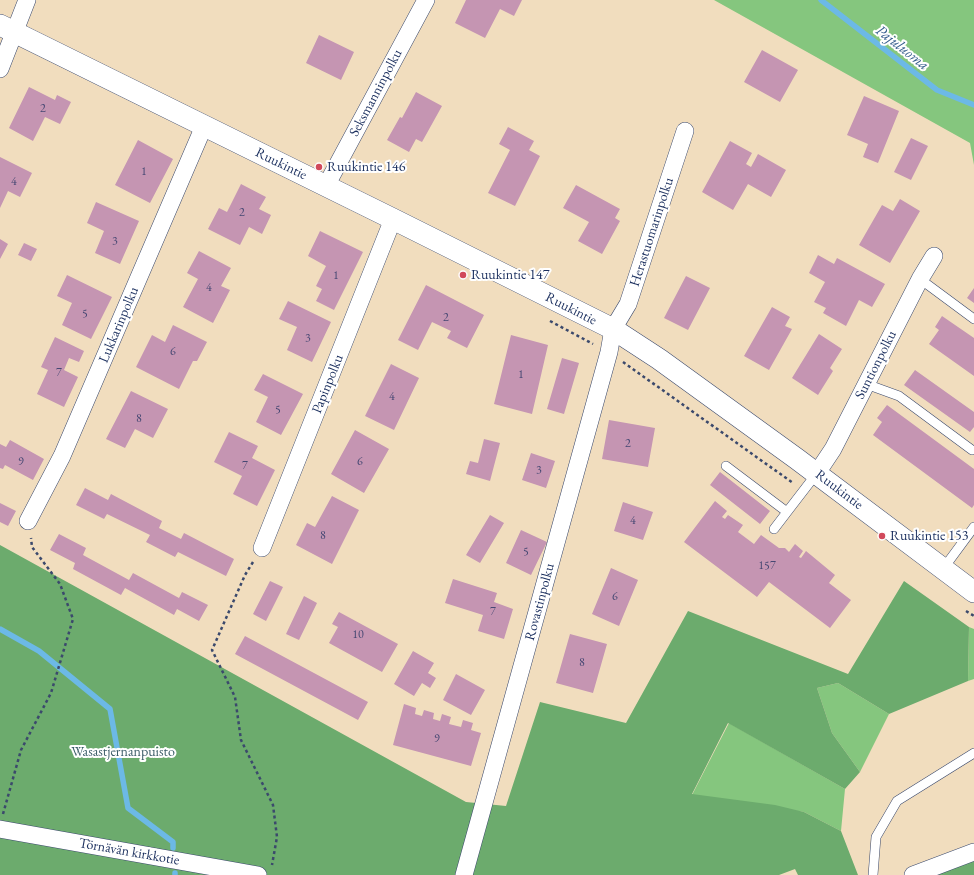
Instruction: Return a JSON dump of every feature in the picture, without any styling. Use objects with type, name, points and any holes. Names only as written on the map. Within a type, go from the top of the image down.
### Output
[{"type":"street","points":[[0,69],[7,29],[27,0]]},
{"type":"street","name":"Seksmanninpolku","points":[[326,186],[426,0]]},
{"type":"street","name":"Ruukintie","points":[[7,29],[393,219],[612,329],[658,359],[817,473],[943,569],[968,600]]},
{"type":"street","name":"Lukkarinpolku","points":[[28,521],[62,456],[204,126]]},
{"type":"street","name":"Herastuomarinpolku","points":[[612,329],[628,304],[685,131]]},
{"type":"street","name":"Papinpolku","points":[[262,548],[393,219]]},
{"type":"street","name":"Suntionpolku","points":[[817,473],[833,449],[920,279],[934,256]]},
{"type":"street","name":"Rovastinpolku","points":[[464,875],[609,352],[612,329]]},
{"type":"street","name":"Törnävän kirkkotie","points":[[1,824],[265,871]]},
{"type":"street","points":[[913,875],[974,852]]},
{"type":"lane","points":[[920,279],[974,319]]},
{"type":"lane","points":[[866,384],[899,396],[972,450]]},
{"type":"lane","points":[[726,466],[788,512]]},
{"type":"lane","points":[[774,529],[817,473]]},
{"type":"lane","points":[[943,569],[974,527]]},
{"type":"lane","points":[[873,875],[876,837],[897,801],[974,753]]},
{"type":"path","points":[[546,319],[609,352],[803,490]]},
{"type":"path","points":[[1,824],[21,750],[51,693],[73,619],[60,584],[32,547],[28,521]]},
{"type":"path","points":[[262,548],[245,575],[212,650],[235,698],[241,740],[273,805],[277,837],[265,871]]},
{"type":"path","points":[[968,600],[974,616]]},
{"type":"green space","points":[[714,0],[974,0],[974,165],[970,143]]},
{"type":"green space","name":"Wasastjernanpuisto","points":[[0,545],[466,802],[506,806],[540,702],[626,723],[688,611],[848,674],[904,581],[969,627],[968,681],[889,714],[838,683],[817,688],[832,733],[860,772],[845,789],[728,723],[692,794],[775,805],[804,812],[841,831],[858,875],[798,875],[795,869],[779,875],[0,875]]},
{"type":"green space","points":[[969,627],[974,629],[974,679],[968,681]]},
{"type":"green space","points":[[838,683],[889,714],[860,772],[832,733],[817,688]]},
{"type":"green space","points":[[729,723],[845,789],[841,831],[804,812],[692,795]]},
{"type":"green space","points":[[974,860],[974,875],[933,875]]},
{"type":"building","points":[[466,0],[522,0],[514,16],[500,9],[485,38],[455,23]]},
{"type":"building","points":[[319,35],[354,52],[341,80],[306,63]]},
{"type":"building","points":[[762,50],[798,70],[780,102],[744,82]]},
{"type":"building","points":[[29,87],[55,100],[57,95],[71,102],[60,124],[45,117],[33,141],[9,128]]},
{"type":"building","points":[[416,92],[442,106],[422,142],[416,139],[409,152],[387,140],[400,117],[402,118]]},
{"type":"building","points":[[864,96],[899,111],[878,163],[863,157],[868,144],[847,135]]},
{"type":"building","points":[[508,127],[534,141],[529,150],[540,156],[515,206],[488,193],[510,150],[499,144]]},
{"type":"building","points":[[911,138],[928,146],[911,180],[894,172]]},
{"type":"building","points":[[138,140],[173,159],[150,203],[115,185]]},
{"type":"building","points":[[730,141],[752,153],[746,164],[751,167],[758,154],[786,170],[771,197],[748,184],[733,210],[702,192]]},
{"type":"building","points":[[0,157],[32,173],[20,197],[8,191],[0,208]]},
{"type":"building","points":[[241,184],[266,197],[259,209],[271,215],[262,234],[249,227],[240,245],[208,229],[219,208],[227,212]]},
{"type":"building","points":[[576,185],[620,209],[615,218],[620,221],[602,254],[578,241],[589,222],[563,208]]},
{"type":"building","points":[[900,199],[920,211],[890,263],[859,245],[882,205],[893,211]]},
{"type":"building","points":[[96,202],[139,221],[120,264],[95,253],[104,231],[87,223]]},
{"type":"building","points":[[320,231],[363,252],[334,310],[316,301],[322,289],[316,286],[326,266],[308,256]]},
{"type":"building","points":[[0,239],[8,244],[0,259]]},
{"type":"building","points":[[24,243],[37,249],[31,261],[18,255]]},
{"type":"building","points":[[199,251],[231,268],[221,286],[230,290],[213,323],[183,307],[198,279],[187,273]]},
{"type":"building","points":[[818,255],[834,264],[837,258],[885,284],[872,307],[859,300],[846,326],[823,313],[826,308],[814,302],[825,282],[809,273]]},
{"type":"building","points":[[67,275],[112,297],[91,339],[62,325],[72,303],[57,296]]},
{"type":"building","points":[[686,276],[710,288],[688,330],[664,318]]},
{"type":"building","points":[[426,285],[484,315],[467,348],[447,338],[451,331],[432,322],[418,350],[398,340]]},
{"type":"building","points":[[974,288],[974,303],[967,298]]},
{"type":"building","points":[[288,301],[331,322],[312,362],[287,350],[297,327],[279,319]]},
{"type":"building","points":[[772,307],[790,317],[785,326],[792,329],[769,370],[744,356]]},
{"type":"building","points":[[942,316],[974,338],[974,376],[929,344],[939,330],[935,327]]},
{"type":"building","points":[[173,325],[207,342],[197,361],[193,361],[179,389],[136,367],[152,335],[165,342]]},
{"type":"building","points":[[819,334],[842,349],[830,368],[833,371],[818,395],[792,378]]},
{"type":"building","points":[[511,335],[548,345],[532,414],[494,404]]},
{"type":"building","points":[[55,337],[84,351],[79,362],[69,358],[64,370],[78,377],[64,407],[37,394],[48,370],[41,367]]},
{"type":"building","points":[[562,358],[579,363],[564,414],[547,409]]},
{"type":"building","points":[[391,364],[419,378],[394,430],[365,416]]},
{"type":"building","points":[[915,370],[974,412],[974,427],[970,432],[904,385]]},
{"type":"building","points":[[263,374],[303,394],[281,435],[256,422],[268,397],[254,390]]},
{"type":"building","points":[[131,391],[168,409],[153,438],[135,429],[125,448],[106,439]]},
{"type":"building","points":[[887,405],[974,469],[974,505],[972,508],[873,435],[882,422],[877,418]]},
{"type":"building","points":[[609,420],[655,428],[648,467],[602,459]]},
{"type":"building","points":[[355,430],[389,449],[364,493],[331,474]]},
{"type":"building","points":[[229,432],[258,446],[252,458],[275,470],[257,506],[233,494],[242,476],[214,462]]},
{"type":"building","points":[[484,439],[500,443],[490,481],[466,474],[470,461],[478,463]]},
{"type":"building","points":[[10,440],[44,459],[33,480],[5,465],[3,469],[0,468],[0,444],[6,447]]},
{"type":"building","points":[[531,453],[555,461],[546,488],[522,480]]},
{"type":"building","points":[[720,472],[770,511],[760,524],[710,485]]},
{"type":"building","points":[[85,488],[108,500],[111,494],[162,521],[159,528],[181,539],[184,533],[234,559],[226,576],[178,552],[175,557],[146,542],[150,535],[107,514],[104,519],[76,505]]},
{"type":"building","points":[[332,496],[359,510],[332,564],[296,545],[307,523],[315,527]]},
{"type":"building","points":[[715,501],[727,511],[722,517],[725,519],[728,515],[743,525],[738,532],[754,544],[761,535],[779,548],[785,548],[789,552],[795,544],[803,551],[799,557],[801,558],[806,551],[835,575],[829,583],[851,600],[830,628],[769,582],[757,597],[684,542]]},
{"type":"building","points":[[623,502],[653,512],[643,540],[614,531]]},
{"type":"building","points":[[0,503],[16,511],[8,526],[0,522]]},
{"type":"building","points":[[490,515],[504,523],[480,563],[466,555]]},
{"type":"building","points":[[521,530],[547,542],[531,575],[506,563]]},
{"type":"building","points":[[59,534],[86,548],[83,555],[129,580],[133,573],[179,598],[182,592],[208,605],[199,621],[177,609],[174,615],[125,588],[121,595],[73,569],[75,563],[50,550]]},
{"type":"building","points":[[611,568],[638,580],[619,626],[592,614]]},
{"type":"building","points":[[453,579],[497,593],[494,602],[513,609],[504,639],[478,631],[483,615],[445,603]]},
{"type":"building","points":[[270,581],[283,587],[266,621],[253,614]]},
{"type":"building","points":[[304,596],[317,603],[299,640],[286,634]]},
{"type":"building","points":[[339,612],[398,644],[382,672],[329,643],[338,627],[332,624]]},
{"type":"building","points":[[570,634],[607,644],[593,693],[556,683]]},
{"type":"building","points":[[245,636],[368,702],[358,720],[235,654]]},
{"type":"building","points":[[413,651],[434,663],[428,673],[436,678],[430,688],[422,683],[414,696],[394,684]]},
{"type":"building","points":[[456,674],[485,690],[471,715],[443,700]]},
{"type":"building","points":[[404,704],[416,708],[415,714],[422,716],[424,710],[434,713],[433,719],[440,721],[442,714],[451,717],[449,724],[461,727],[463,720],[473,723],[471,730],[481,733],[471,766],[393,745]]},
{"type":"waterway","name":"Pajuluoma","points":[[821,0],[937,90],[974,105]]},
{"type":"waterway","points":[[0,629],[39,651],[110,709],[128,808],[173,842],[173,848]]},
{"type":"place","name":"Ruukintie 146","points":[[319,167]]},
{"type":"place","name":"Ruukintie 147","points":[[463,275]]},
{"type":"place","name":"Ruukintie 153","points":[[882,536]]}]
